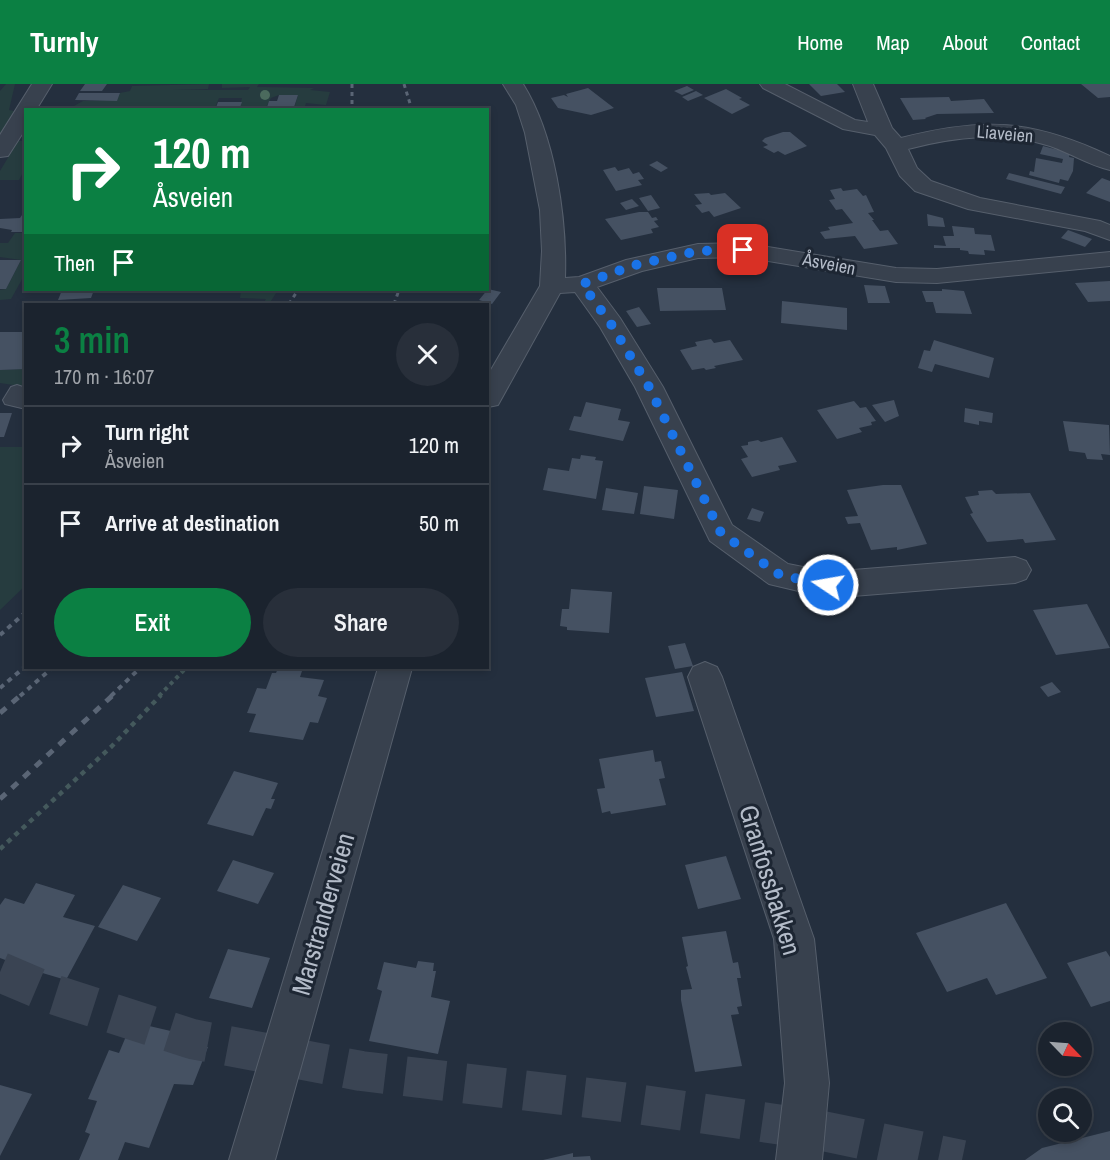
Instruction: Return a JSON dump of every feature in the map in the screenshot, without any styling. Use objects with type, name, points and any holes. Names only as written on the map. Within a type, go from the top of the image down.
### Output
[{"type":"street","points":[[27,108],[42,84]]},
{"type":"street","points":[[489,396],[552,286],[554,251],[551,210],[535,133],[526,105],[513,84]]},
{"type":"street","points":[[770,84],[850,124],[889,138]]},
{"type":"street","points":[[863,84],[908,171],[922,186],[976,204],[1092,226],[1110,233]]},
{"type":"street","points":[[0,151],[24,113]]},
{"type":"street","name":"Liaveien","points":[[889,138],[963,131],[1010,130],[1063,142],[1110,164]]},
{"type":"street","name":"Åsveien","points":[[552,286],[582,284],[635,265],[698,251],[743,250],[896,275],[937,276],[1110,259]]},
{"type":"street","points":[[582,284],[611,324],[649,387],[721,533],[780,575],[828,585],[1015,570]]},
{"type":"street","name":"Marstranderveien","points":[[252,1160],[395,669]]},
{"type":"street","name":"Granfossbakken","points":[[705,676],[794,939],[807,1083],[799,1160]]},
{"type":"path","points":[[0,849],[111,747],[185,669]]},
{"type":"green space","points":[[6,84],[15,84],[9,110],[14,111],[0,138],[0,91]]},
{"type":"green space","points":[[209,84],[208,89],[173,90],[248,90],[250,87],[222,88],[222,84],[259,84],[257,87],[314,88],[310,90],[330,92],[326,105],[306,103],[304,108],[294,108],[298,95],[279,95],[271,98],[266,108],[239,108],[242,98],[219,98],[215,108],[84,108],[74,106],[83,101],[117,100],[120,93],[130,91],[132,86]]},
{"type":"green space","points":[[18,141],[24,141],[24,171],[19,180],[0,180],[0,171]]},
{"type":"green space","points":[[15,233],[24,233],[24,276],[11,299],[0,300],[0,290],[6,289],[21,260],[0,257],[0,243],[8,243]]},
{"type":"green space","points":[[241,291],[277,291],[270,303],[264,303],[266,299],[240,298]]},
{"type":"green space","points":[[24,369],[24,384],[20,386],[0,383],[0,370]]},
{"type":"green space","points":[[0,447],[24,447],[24,587],[0,610]]},
{"type":"building","points":[[85,84],[107,84],[102,91],[80,91]]},
{"type":"building","points":[[809,84],[837,84],[845,92],[821,96]]},
{"type":"building","points":[[1081,84],[1110,84],[1110,97],[1098,98]]},
{"type":"building","points":[[687,86],[694,90],[682,95],[674,91]]},
{"type":"building","points":[[588,88],[614,108],[591,115],[558,108],[551,98],[564,95],[568,97],[566,94]]},
{"type":"building","points":[[726,89],[750,105],[732,114],[704,98]]},
{"type":"building","points":[[696,91],[703,95],[688,101],[682,97]]},
{"type":"building","points":[[79,93],[120,93],[117,101],[75,100]]},
{"type":"building","points":[[279,95],[298,95],[294,108],[267,108],[269,101],[277,101]]},
{"type":"building","points":[[949,97],[951,101],[984,99],[994,113],[937,114],[926,119],[913,120],[900,98]]},
{"type":"building","points":[[218,102],[242,102],[240,108],[216,108]]},
{"type":"building","points":[[790,132],[807,146],[785,155],[778,151],[774,153],[763,147],[768,145],[762,141],[765,138]]},
{"type":"building","points":[[1043,146],[1070,153],[1069,157],[1074,158],[1073,171],[1068,181],[1060,179],[1059,183],[1029,175],[1030,171],[1034,172],[1036,158],[1062,163],[1063,159],[1040,154]]},
{"type":"building","points":[[657,161],[668,168],[661,172],[649,165]]},
{"type":"building","points":[[615,167],[618,171],[629,168],[633,174],[639,172],[644,179],[638,180],[642,185],[616,191],[603,170]]},
{"type":"building","points":[[1009,173],[1065,187],[1061,194],[1006,179]]},
{"type":"building","points":[[1102,178],[1110,181],[1110,202],[1086,193]]},
{"type":"building","points":[[841,188],[843,191],[857,189],[863,196],[866,195],[874,212],[868,213],[874,220],[872,220],[880,231],[888,230],[898,244],[864,249],[855,236],[825,239],[820,232],[830,230],[828,227],[853,223],[842,209],[836,210],[829,200],[835,199],[830,190]]},
{"type":"building","points":[[709,193],[711,195],[725,193],[741,208],[714,217],[709,211],[702,213],[695,205],[702,204],[694,194]]},
{"type":"building","points":[[651,195],[660,208],[648,211],[639,198]]},
{"type":"building","points":[[632,199],[639,206],[626,210],[620,203]]},
{"type":"building","points":[[24,212],[24,232],[11,232],[12,230],[0,228],[0,219],[20,218]]},
{"type":"building","points":[[648,212],[652,218],[656,217],[658,220],[654,221],[659,227],[651,229],[653,233],[621,240],[605,219]]},
{"type":"building","points":[[927,214],[943,218],[945,227],[928,226]]},
{"type":"building","points":[[952,226],[974,228],[975,234],[991,235],[995,251],[984,250],[985,255],[969,254],[968,251],[960,250],[960,248],[934,248],[934,245],[946,246],[943,236],[954,236]]},
{"type":"building","points":[[1068,230],[1092,239],[1085,247],[1061,238]]},
{"type":"building","points":[[0,260],[21,260],[6,289],[0,289]]},
{"type":"building","points":[[1110,281],[1110,301],[1088,302],[1075,283]]},
{"type":"building","points":[[864,285],[885,286],[890,303],[868,303]]},
{"type":"building","points":[[657,288],[722,288],[726,310],[660,311]]},
{"type":"building","points":[[489,289],[501,292],[492,304],[479,300]]},
{"type":"building","points":[[942,289],[964,291],[972,314],[936,313],[933,302],[926,302],[922,291],[942,291]]},
{"type":"building","points":[[62,291],[94,291],[91,298],[58,300]]},
{"type":"building","points":[[782,301],[847,308],[847,330],[781,323]]},
{"type":"building","points":[[639,307],[651,324],[637,327],[626,311]]},
{"type":"building","points":[[0,332],[24,332],[24,369],[0,370]]},
{"type":"building","points":[[711,339],[714,343],[730,340],[743,360],[706,370],[704,368],[692,370],[680,350],[697,346],[695,342]]},
{"type":"building","points":[[934,340],[994,358],[989,378],[935,364],[932,372],[918,368],[924,350],[930,351]]},
{"type":"building","points":[[894,400],[899,416],[885,422],[872,405]]},
{"type":"building","points":[[854,401],[860,408],[866,407],[876,421],[871,422],[872,425],[859,428],[862,432],[837,439],[817,410]]},
{"type":"building","points":[[586,402],[621,409],[618,420],[630,422],[623,441],[569,430],[574,416],[581,417]]},
{"type":"building","points":[[965,408],[993,413],[992,423],[979,421],[979,425],[964,422]]},
{"type":"building","points":[[0,413],[12,413],[4,437],[0,437]]},
{"type":"building","points":[[1063,421],[1109,425],[1110,455],[1101,454],[1103,460],[1087,459],[1085,453],[1069,451]]},
{"type":"building","points":[[782,437],[797,462],[778,466],[780,470],[752,477],[741,459],[748,457],[741,446],[748,445],[748,442],[758,440],[761,442]]},
{"type":"building","points":[[581,455],[596,457],[595,460],[603,461],[596,499],[543,490],[548,468],[569,471],[572,458],[580,459]]},
{"type":"building","points":[[901,485],[927,544],[897,550],[897,547],[871,550],[860,523],[848,524],[845,517],[858,516],[847,490]]},
{"type":"building","points":[[644,486],[678,490],[674,519],[640,514]]},
{"type":"building","points":[[606,488],[638,493],[634,514],[602,510]]},
{"type":"building","points":[[992,490],[996,494],[1030,493],[1056,540],[1025,543],[1023,539],[987,542],[970,514],[973,513],[965,497],[979,495],[978,491]]},
{"type":"building","points":[[752,508],[764,512],[760,522],[747,519]]},
{"type":"building","points":[[571,589],[612,592],[609,633],[567,630],[567,627],[560,626],[562,609],[569,609]]},
{"type":"building","points":[[1087,604],[1110,648],[1056,655],[1033,610]]},
{"type":"building","points":[[685,643],[693,666],[675,669],[668,646]]},
{"type":"building","points":[[278,669],[303,669],[300,677],[324,680],[318,696],[327,698],[318,723],[310,722],[303,740],[249,732],[256,714],[247,713],[257,688],[266,689],[272,673],[276,673]]},
{"type":"building","points":[[682,672],[694,711],[656,717],[645,678]]},
{"type":"building","points":[[1052,682],[1061,692],[1048,697],[1040,687]]},
{"type":"building","points":[[653,750],[655,762],[661,761],[665,778],[659,779],[666,805],[611,814],[610,811],[602,813],[597,789],[605,788],[599,759]]},
{"type":"building","points":[[234,771],[278,783],[271,799],[275,799],[271,809],[266,808],[253,836],[207,824]]},
{"type":"building","points":[[726,856],[741,899],[698,909],[685,865]]},
{"type":"building","points":[[233,860],[274,873],[258,904],[217,891]]},
{"type":"building","points":[[36,883],[75,895],[63,917],[95,926],[66,980],[29,969],[27,972],[5,965],[8,961],[0,958],[0,905],[5,898],[24,904]]},
{"type":"building","points":[[123,885],[161,898],[137,941],[98,927]]},
{"type":"building","points":[[1006,903],[1047,978],[996,995],[987,978],[947,992],[916,933]]},
{"type":"building","points":[[726,931],[733,963],[738,962],[741,978],[737,978],[742,1006],[737,1007],[739,1014],[731,1015],[742,1066],[695,1072],[681,1000],[681,990],[692,989],[682,937]]},
{"type":"building","points":[[228,949],[270,958],[252,1008],[209,998]]},
{"type":"building","points":[[1106,951],[1110,957],[1110,1001],[1091,1007],[1067,963]]},
{"type":"building","points":[[418,961],[434,963],[433,971],[436,971],[431,997],[450,1001],[438,1054],[369,1041],[382,991],[377,989],[384,962],[416,968]]},
{"type":"building","points":[[132,1022],[201,1038],[198,1045],[208,1047],[193,1085],[174,1084],[149,1148],[125,1142],[118,1160],[79,1160],[90,1134],[85,1132],[97,1101],[88,1099],[109,1050],[119,1053]]},
{"type":"building","points":[[0,1085],[32,1094],[0,1156]]},
{"type":"building","points":[[1110,1131],[1110,1160],[1025,1160],[1042,1148],[1066,1142],[1092,1142],[1092,1136]]},
{"type":"building","points":[[573,1153],[573,1157],[590,1156],[591,1160],[543,1160]]},
{"type":"tunnel","points":[[0,972],[52,994],[192,1039],[361,1071],[622,1102],[818,1130],[962,1160]]},
{"type":"railway","points":[[352,84],[352,108]]},
{"type":"railway","points":[[404,84],[411,108]]},
{"type":"railway","points":[[290,303],[297,291]]},
{"type":"railway","points":[[394,303],[399,291]]},
{"type":"railway","points":[[0,635],[24,614]]},
{"type":"railway","points":[[0,688],[24,668]]},
{"type":"railway","points":[[20,696],[51,669]]},
{"type":"railway","points":[[111,696],[139,669]]},
{"type":"railway","points":[[0,713],[21,695]]},
{"type":"railway","points":[[0,799],[113,695]]},
{"type":"route","points":[[743,250],[698,251],[635,265],[582,284],[611,324],[649,387],[721,533],[780,575],[828,585]]}]
